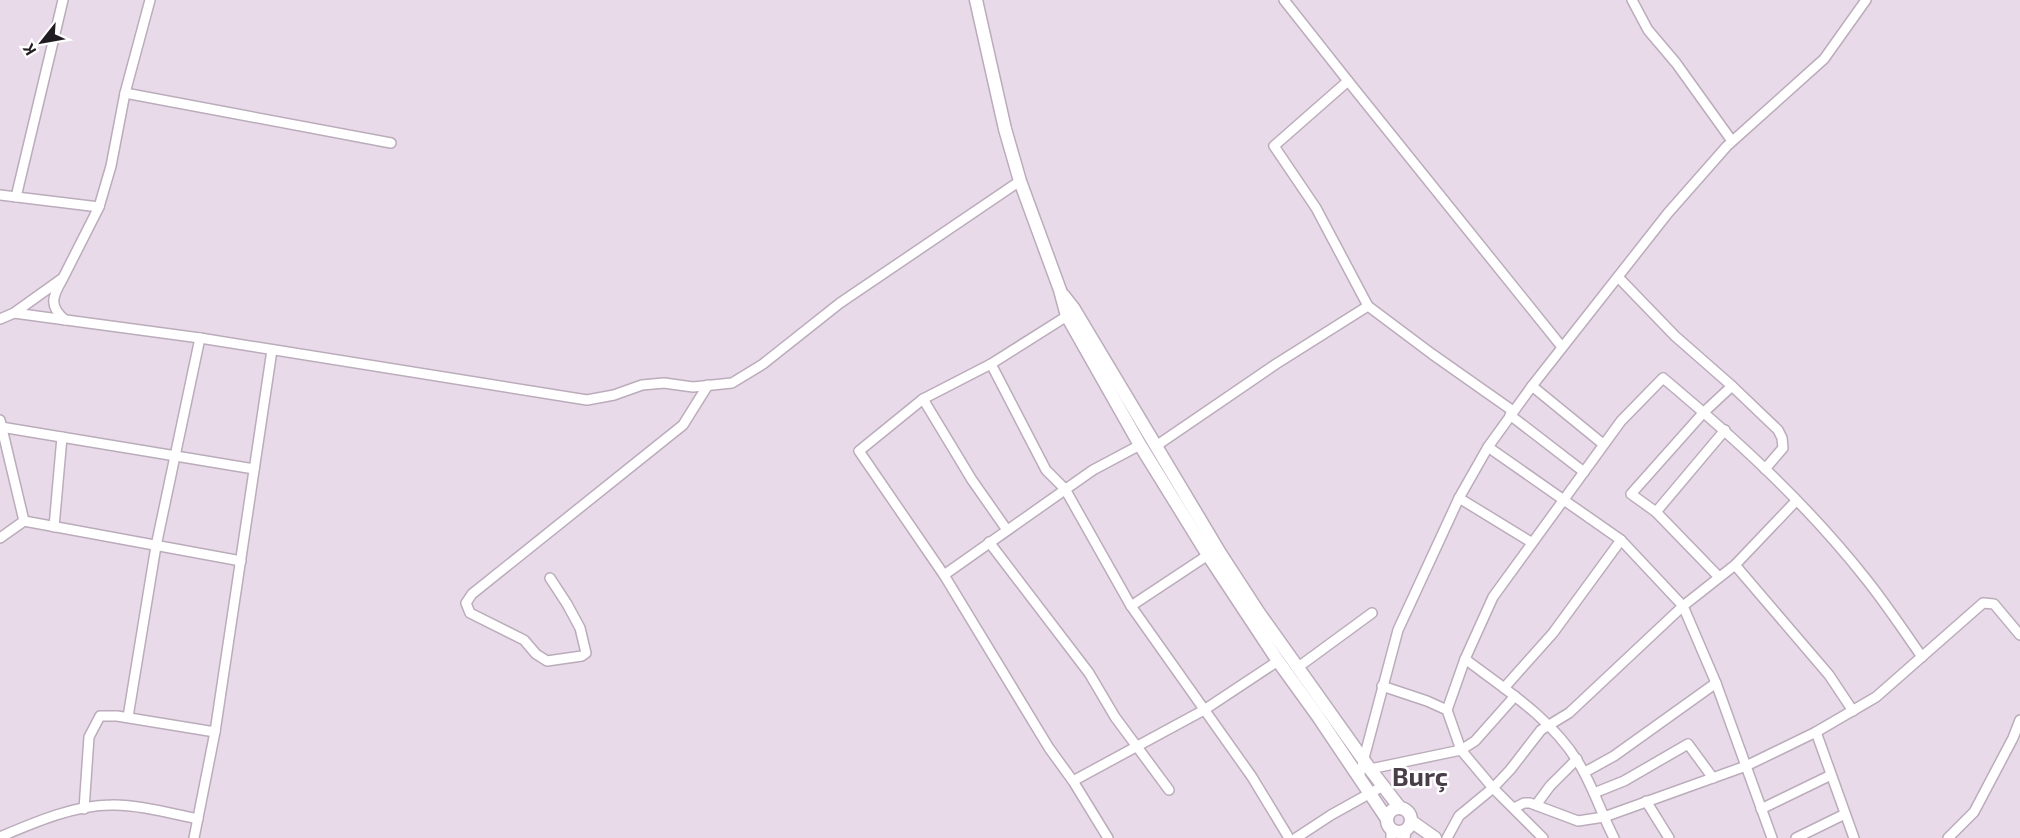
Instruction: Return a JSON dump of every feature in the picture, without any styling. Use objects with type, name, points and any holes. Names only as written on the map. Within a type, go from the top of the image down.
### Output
[{"type":"main road","points":[[976,0],[1002,118],[1020,181],[1060,290],[1067,316],[1140,445],[1156,455],[1364,769],[1370,795],[1390,829],[1398,832],[1407,830],[1435,838]]},
{"type":"main road","points":[[1060,290],[1074,309],[1156,455],[1208,555],[1278,661],[1364,769],[1383,786],[1400,808],[1409,813],[1407,830]]},
{"type":"main road","points":[[1390,829],[1392,810],[1400,808]]},
{"type":"street","points":[[16,197],[63,0]]},
{"type":"street","points":[[65,320],[56,311],[53,298],[99,207],[111,166],[124,93],[150,0]]},
{"type":"street","points":[[1284,0],[1562,348]]},
{"type":"street","points":[[1632,0],[1648,30],[1676,63],[1732,141]]},
{"type":"street","points":[[1515,696],[1475,741],[1461,750],[1364,769],[1382,686],[1398,630],[1459,498],[1488,447],[1511,413],[1668,213],[1732,141],[1824,59],[1866,0]]},
{"type":"street","points":[[1348,81],[1274,146],[1316,208],[1368,306],[1511,413],[1584,472]]},
{"type":"street","points":[[124,93],[391,143]]},
{"type":"street","points":[[14,313],[200,338],[587,400],[614,395],[642,385],[664,383],[693,387],[732,382],[763,364],[840,303],[1020,181]]},
{"type":"street","points":[[0,195],[99,207]]},
{"type":"street","points":[[1618,277],[1691,351],[1778,430],[1783,448],[1765,469]]},
{"type":"street","points":[[0,319],[14,313],[63,278]]},
{"type":"street","points":[[1156,455],[1276,364],[1368,306]]},
{"type":"street","points":[[1067,316],[991,364],[923,399],[859,451],[944,575],[1049,748],[1073,781],[1108,838]]},
{"type":"street","points":[[128,717],[156,546],[200,338]]},
{"type":"street","points":[[194,838],[215,732],[272,350]]},
{"type":"street","points":[[991,364],[1046,470],[1065,489],[1131,606],[1252,777],[1289,838]]},
{"type":"street","points":[[1544,838],[1493,788],[1461,750],[1447,710],[1465,658],[1493,597],[1603,444],[1621,421],[1663,378],[1725,430],[1832,538],[1867,579],[1922,657]]},
{"type":"street","points":[[550,578],[580,628],[586,653],[582,656],[547,661],[536,654],[524,640],[470,613],[466,603],[472,594],[682,425],[708,385]]},
{"type":"street","points":[[1532,386],[1603,444]]},
{"type":"street","points":[[1719,577],[1656,512],[1631,494],[1704,412],[1732,386]]},
{"type":"street","points":[[923,399],[972,480],[1007,530]]},
{"type":"street","points":[[24,521],[1,424],[62,437],[254,469]]},
{"type":"street","points":[[1656,512],[1725,430]]},
{"type":"street","points":[[54,527],[62,437]]},
{"type":"street","points":[[944,575],[1065,489],[1140,445]]},
{"type":"street","points":[[1488,447],[1621,540],[1683,606],[1716,683],[1761,808],[1767,836]]},
{"type":"street","points":[[1459,498],[1531,543]]},
{"type":"street","points":[[1447,838],[1460,816],[1510,770],[1541,730],[1569,712],[1683,606],[1735,565],[1797,501]]},
{"type":"street","points":[[0,538],[24,521],[241,561]]},
{"type":"street","points":[[1504,688],[1553,633],[1621,540]]},
{"type":"street","points":[[989,542],[1089,674],[1115,717],[1169,790]]},
{"type":"street","points":[[1131,606],[1208,555]]},
{"type":"street","points":[[1735,565],[1829,675],[1853,711]]},
{"type":"street","points":[[1514,808],[1524,803],[1578,820],[1604,817],[1746,766],[1816,732],[1876,697],[1983,603],[1994,604],[2020,635]]},
{"type":"street","points":[[1298,668],[1372,613]]},
{"type":"street","points":[[1465,658],[1549,725],[1585,772],[1614,838]]},
{"type":"street","points":[[1073,781],[1204,710],[1278,661]]},
{"type":"street","points":[[1585,772],[1614,756],[1716,683]]},
{"type":"street","points":[[1382,686],[1447,710]]},
{"type":"street","points":[[84,808],[88,737],[100,716],[128,717],[215,732]]},
{"type":"street","points":[[1948,838],[1974,812],[2020,720]]},
{"type":"street","points":[[1816,732],[1854,838]]},
{"type":"street","points":[[1594,793],[1623,781],[1688,744],[1713,778]]},
{"type":"street","points":[[1536,805],[1550,786],[1577,759]]},
{"type":"street","points":[[1761,808],[1831,775]]},
{"type":"street","points":[[1296,838],[1383,786]]},
{"type":"street","points":[[1647,801],[1670,838]]},
{"type":"street","points":[[0,837],[42,820],[84,808],[111,805],[198,819]]},
{"type":"street","points":[[1796,838],[1845,814]]},
{"type":"district","name":"Burç","points":[[1420,775]]}]
